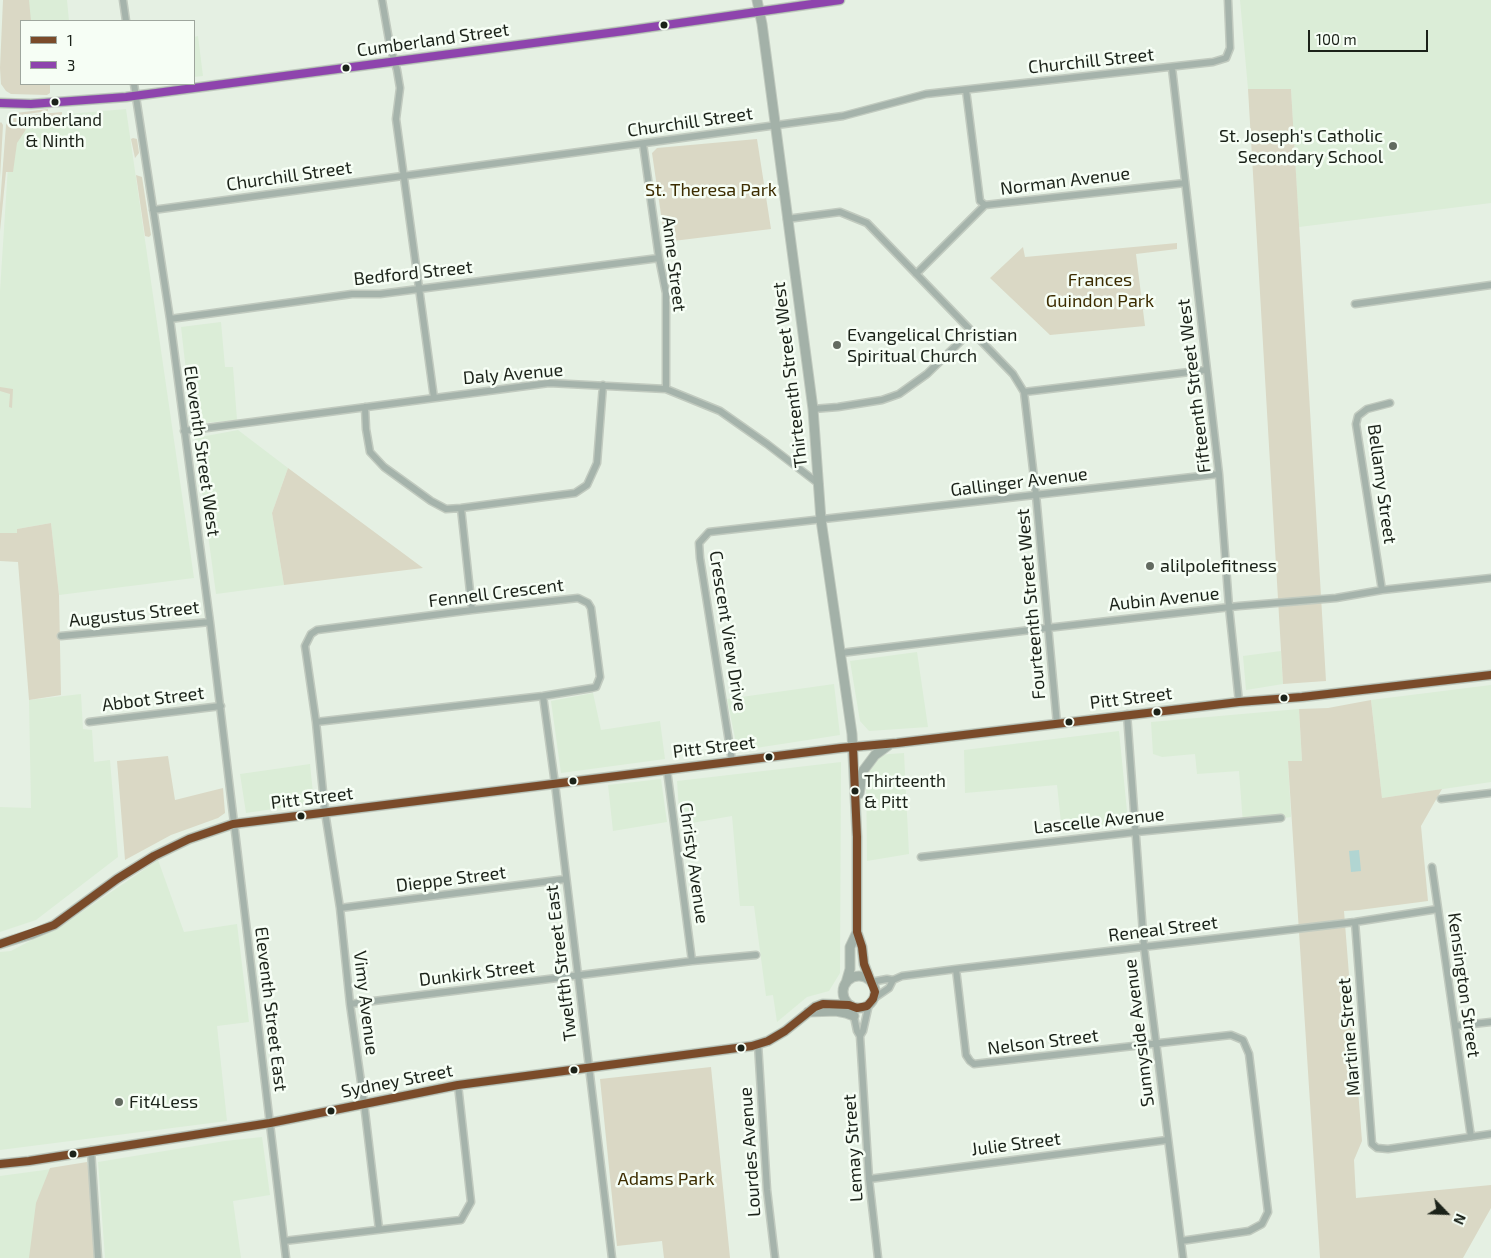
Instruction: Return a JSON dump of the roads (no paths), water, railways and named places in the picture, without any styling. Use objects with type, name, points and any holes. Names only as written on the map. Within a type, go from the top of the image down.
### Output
[{"type":"street","points":[[123,0],[126,20]]},
{"type":"street","points":[[382,0],[400,88],[396,119],[434,398]]},
{"type":"street","name":"Thirteenth Street West","points":[[757,0],[813,409],[821,520],[853,746],[856,809]]},
{"type":"street","name":"Cumberland Street","points":[[0,103],[47,104],[136,96],[840,0]]},
{"type":"street","name":"Churchill Street","points":[[153,210],[843,116],[926,94],[1213,62],[1226,58],[1230,48],[1228,0]]},
{"type":"street","name":"Fifteenth Street West","points":[[1172,68],[1206,370],[1220,474],[1239,702]]},
{"type":"street","name":"Eleventh Street West","points":[[134,85],[170,319],[221,706],[233,824]]},
{"type":"street","points":[[966,90],[980,201],[985,206]]},
{"type":"street","name":"Anne Street","points":[[643,144],[659,258],[666,293],[666,389]]},
{"type":"street","name":"Norman Avenue","points":[[916,274],[985,206],[1185,183]]},
{"type":"street","points":[[787,219],[840,212],[867,223],[1013,374],[1024,392],[1206,370]]},
{"type":"street","name":"Bedford Street","points":[[170,319],[352,294],[380,294],[659,258]]},
{"type":"street","points":[[1355,304],[1491,285]]},
{"type":"street","points":[[813,409],[882,400],[899,394],[927,374],[971,331]]},
{"type":"street","name":"Daly Avenue","points":[[184,431],[549,383],[666,389],[720,411],[819,484]]},
{"type":"street","points":[[365,407],[370,452],[384,467],[431,501],[446,509],[461,508],[575,493],[587,485],[597,463],[603,385]]},
{"type":"street","name":"Fourteenth Street West","points":[[1024,392],[1036,495],[1057,724]]},
{"type":"street","name":"Bellamy Street","points":[[1382,590],[1356,424],[1358,416],[1366,409],[1390,403]]},
{"type":"street","name":"Gallinger Avenue","points":[[821,520],[1220,474]]},
{"type":"street","points":[[461,508],[472,610]]},
{"type":"street","name":"Crescent View Drive","points":[[732,761],[699,543],[709,532],[821,520]]},
{"type":"street","name":"Aubin Avenue","points":[[840,653],[1230,607],[1336,598],[1382,590],[1491,578]]},
{"type":"street","name":"Fennell Crescent","points":[[316,722],[543,696],[596,687],[600,677],[591,608],[588,603],[578,598],[317,630],[311,634],[305,646],[316,722],[325,812]]},
{"type":"street","name":"Augustus Street","points":[[61,636],[210,622]]},
{"type":"street","name":"Pitt Street","points":[[0,944],[54,925],[117,879],[154,856],[189,839],[233,824],[853,746],[890,744],[1127,714],[1239,702],[1302,698],[1491,675]]},
{"type":"street","name":"Twelfth Street East","points":[[543,696],[612,1258]]},
{"type":"street","name":"Abbot Street","points":[[89,722],[221,706]]},
{"type":"street","name":"Sunnyside Avenue","points":[[1127,714],[1144,947],[1183,1258]]},
{"type":"street","points":[[872,1001],[875,989],[864,964],[862,947],[857,932],[856,809],[863,771],[875,754],[890,744]]},
{"type":"street","name":"Christy Avenue","points":[[667,770],[692,961]]},
{"type":"street","points":[[1441,799],[1491,792]]},
{"type":"street","name":"Vimy Avenue","points":[[325,812],[340,908],[378,1229]]},
{"type":"street","name":"Lascelle Avenue","points":[[921,857],[1136,832],[1281,818]]},
{"type":"street","name":"Eleventh Street East","points":[[233,824],[286,1258]]},
{"type":"street","name":"Kensington Street","points":[[1432,867],[1471,1137]]},
{"type":"street","name":"Dieppe Street","points":[[340,908],[566,879]]},
{"type":"street","name":"Reneal Street","points":[[870,981],[893,980],[902,976],[956,969],[1354,922],[1438,909]]},
{"type":"street","name":"Martine Street","points":[[1354,922],[1372,1144],[1377,1148],[1388,1149],[1471,1137]]},
{"type":"street","points":[[857,932],[850,947],[850,969],[843,989],[843,995],[851,1006],[860,1008],[872,1001],[889,988],[893,980]]},
{"type":"street","name":"Dunkirk Street","points":[[350,1004],[692,961],[756,955]]},
{"type":"street","name":"Nelson Street","points":[[956,969],[966,1056],[974,1064],[1155,1044]]},
{"type":"street","points":[[846,983],[851,978],[857,976],[864,977],[870,981]]},
{"type":"street","name":"Lemay Street","points":[[860,1036],[872,1001]]},
{"type":"street","name":"Sydney Street","points":[[0,1164],[270,1123],[458,1085],[736,1049],[768,1041],[785,1031],[815,1006],[823,1004],[851,1006]]},
{"type":"street","name":"Lemay Street","points":[[851,1006],[860,1036],[869,1179],[878,1258]]},
{"type":"street","points":[[808,1012],[836,1011],[854,1016]]},
{"type":"street","points":[[1455,1026],[1491,1022]]},
{"type":"street","points":[[1155,1044],[1231,1035],[1243,1040],[1249,1054],[1268,1212],[1262,1224],[1249,1231],[1181,1241]]},
{"type":"street","name":"Lourdes Avenue","points":[[758,1044],[767,1190],[775,1258]]},
{"type":"street","points":[[284,1241],[461,1220],[471,1202],[458,1085]]},
{"type":"street","points":[[1471,1137],[1491,1134]]},
{"type":"street","name":"Julie Street","points":[[869,1179],[1167,1140]]},
{"type":"street","points":[[91,1150],[98,1258]]},
{"type":"water","points":[[1359,850],[1361,871],[1351,872],[1349,851]]},
{"type":"place","name":"Cumberland & Ninth","points":[[55,102]]},
{"type":"place","name":"St. Joseph's Catholic Secondary School","points":[[1393,146]]},
{"type":"place","name":"Evangelical Christian Spiritual Church","points":[[837,345]]},
{"type":"place","name":"alilpolefitness","points":[[1150,566]]},
{"type":"place","name":"Thirteenth & Pitt","points":[[855,791]]},
{"type":"place","name":"Fit4Less","points":[[119,1102]]},
{"type":"park label","name":"St. Theresa Park","points":[[711,190]]},
{"type":"park label","name":"Frances Guindon Park","points":[[1100,290]]},
{"type":"park label","name":"Adams Park","points":[[666,1179]]}]
